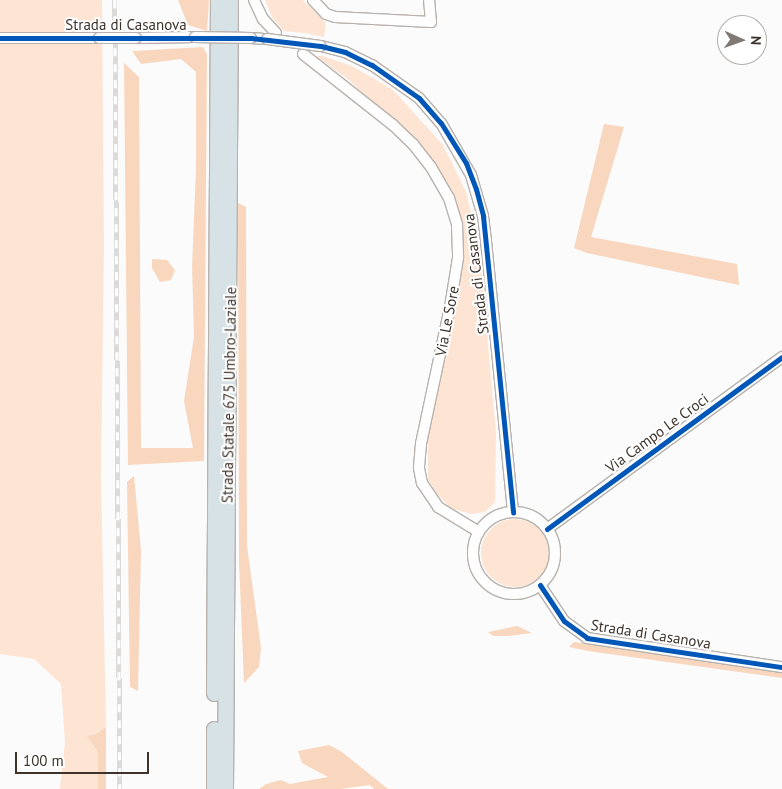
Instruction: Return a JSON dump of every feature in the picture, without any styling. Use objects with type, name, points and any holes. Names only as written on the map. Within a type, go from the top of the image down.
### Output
[{"type":"highway","name":"Strada Statale 675 Umbro-Laziale","points":[[214,789],[218,0]]},
{"type":"highway","name":"Strada Statale 675 Umbro-Laziale","points":[[225,789],[229,407],[230,0]]},
{"type":"street","points":[[254,0],[263,19],[276,33]]},
{"type":"street","points":[[313,0],[326,14],[335,17],[431,22],[429,0]]},
{"type":"street","name":"Strada di Casanova","points":[[0,38],[251,38],[322,46],[345,52],[372,65],[419,98],[441,123],[471,175],[483,216],[513,512]]},
{"type":"street","name":"Via Le Sore","points":[[303,54],[393,125],[413,144],[431,167],[449,198],[457,225],[458,258],[450,306],[421,444],[419,468],[422,483],[438,507],[479,532]]},
{"type":"street","name":"Via Campo Le Croci","points":[[547,529],[782,357]]},
{"type":"street","points":[[513,512],[532,516],[547,529],[554,543],[554,558],[550,573],[540,585],[532,590],[513,594],[495,589],[481,577],[474,560],[473,550],[479,532],[493,518],[513,512]]},
{"type":"street","name":"Strada di Casanova","points":[[540,585],[564,621],[587,638],[782,667]]},
{"type":"shaded area","points":[[0,0],[102,0],[104,248],[101,476],[106,727],[88,737],[98,752],[98,789],[60,789],[65,742],[61,684],[34,659],[0,654]]},
{"type":"shaded area","points":[[178,0],[209,0],[207,31],[188,25]]},
{"type":"shaded area","points":[[265,0],[303,0],[326,23],[324,37],[284,31],[272,17]]},
{"type":"shaded area","points":[[203,47],[207,54],[204,461],[128,465],[124,63],[139,77],[141,448],[193,448],[184,401],[194,337],[192,266],[196,170],[196,72],[181,59],[141,64],[132,51]]},
{"type":"shaded area","points":[[316,56],[323,56],[352,66],[393,90],[443,145],[466,192],[479,246],[496,432],[495,502],[485,512],[471,514],[450,508],[438,495],[428,479],[428,434],[461,268],[460,216],[448,184],[429,156],[349,80]]},
{"type":"shaded area","points":[[604,124],[624,127],[591,237],[737,264],[739,285],[587,253],[574,248]]},
{"type":"shaded area","points":[[238,203],[246,207],[247,546],[261,648],[259,667],[244,683],[239,563]]},
{"type":"shaded area","points":[[152,259],[167,260],[175,270],[171,280],[160,282],[152,268]]},
{"type":"shaded area","points":[[134,476],[141,550],[138,691],[130,687],[127,482]]},
{"type":"shaded area","points":[[515,519],[528,522],[539,529],[546,540],[549,553],[546,566],[539,577],[528,584],[515,587],[502,584],[491,577],[484,566],[481,553],[484,540],[491,529],[502,522]]},
{"type":"shaded area","points":[[517,626],[532,633],[493,636],[488,632]]},
{"type":"shaded area","points":[[574,642],[782,670],[782,678],[569,647]]},
{"type":"shaded area","points":[[106,727],[106,789],[98,789],[98,752],[87,736],[95,734]]},
{"type":"shaded area","points":[[329,745],[342,752],[388,789],[374,789],[370,785],[340,789],[259,789],[266,784],[281,780],[290,784],[328,777],[302,763],[298,751]]},
{"type":"railway","points":[[115,0],[120,789]]},
{"type":"cycle path","points":[[0,38],[251,38],[321,46],[345,52],[372,65],[419,98],[441,123],[466,163],[476,189],[483,216],[513,512]]},
{"type":"cycle path","points":[[547,529],[782,357]]},
{"type":"cycle path","points":[[540,585],[564,621],[587,638],[782,667]]}]
